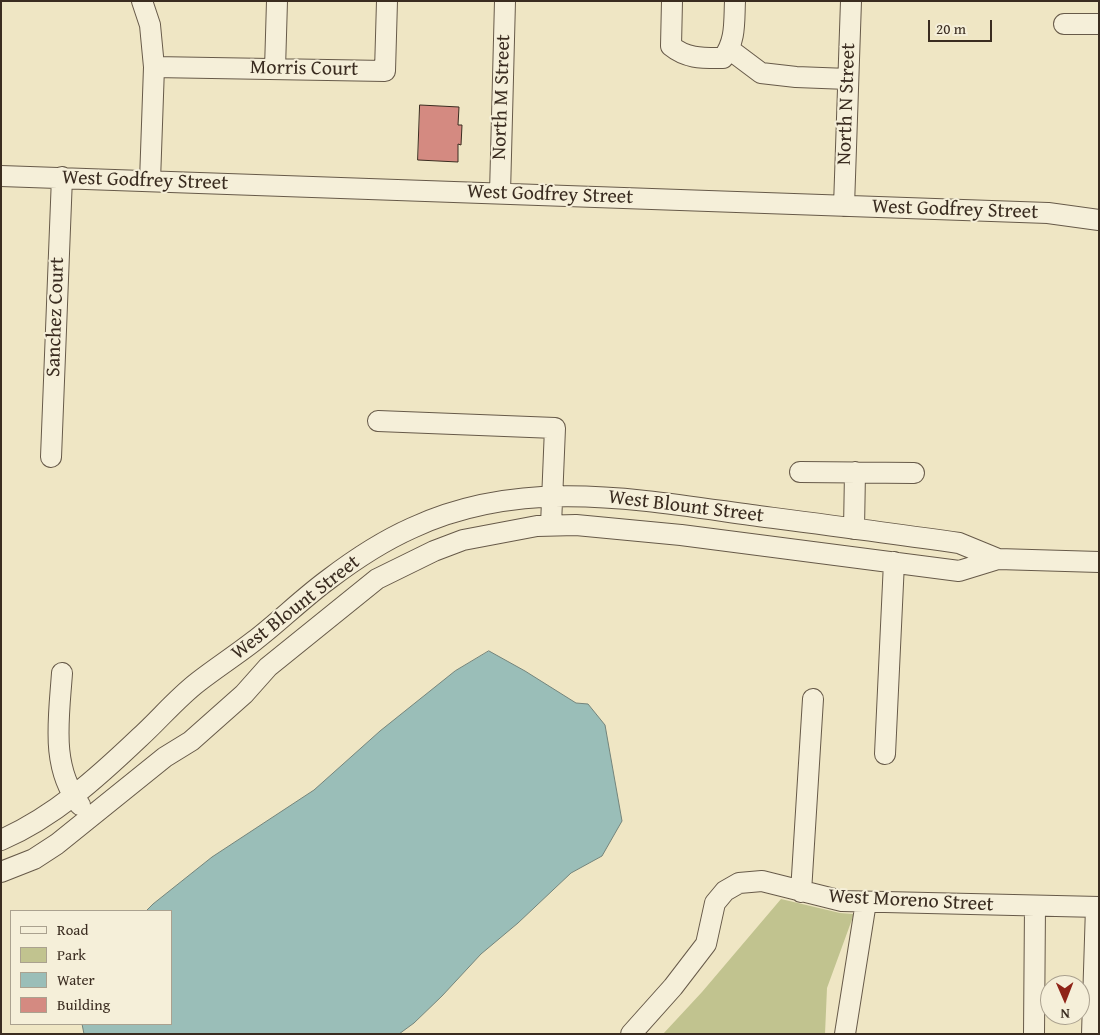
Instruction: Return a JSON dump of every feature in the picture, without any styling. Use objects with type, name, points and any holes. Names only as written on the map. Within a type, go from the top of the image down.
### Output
[{"type":"street","points":[[142,1],[150,25],[154,67],[150,181]]},
{"type":"street","points":[[275,69],[277,1]]},
{"type":"street","name":"Morris Court","points":[[154,67],[385,71],[387,1]]},
{"type":"street","name":"North M Street","points":[[500,193],[505,1]]},
{"type":"street","points":[[672,1],[671,46],[680,54],[704,58],[723,58],[729,50],[734,36],[735,1]]},
{"type":"street","name":"North N Street","points":[[844,206],[851,1]]},
{"type":"street","points":[[1064,24],[1099,24]]},
{"type":"street","points":[[729,50],[761,73],[796,77],[848,78]]},
{"type":"street","name":"West Godfrey Street","points":[[1,176],[1048,213],[1099,220]]},
{"type":"street","name":"Sanchez Court","points":[[51,457],[62,178]]},
{"type":"street","points":[[378,421],[555,428],[551,525]]},
{"type":"street","points":[[800,472],[914,473]]},
{"type":"street","points":[[854,529],[855,472]]},
{"type":"street","name":"West Blount Street","points":[[1,840],[23,830],[72,796],[141,736],[194,685],[254,641],[328,579],[348,565],[412,528],[460,509],[524,497],[588,496],[685,506],[959,543],[998,558],[1099,562]]},
{"type":"street","points":[[681,535],[685,506]]},
{"type":"street","name":"West Blount Street","points":[[1,872],[34,859],[57,844],[165,757],[191,741],[244,694],[268,667],[362,590],[386,575],[434,551],[463,540],[528,527],[576,524],[681,535],[959,570],[998,558]]},
{"type":"street","points":[[885,754],[894,562]]},
{"type":"street","points":[[348,565],[362,590]]},
{"type":"street","points":[[62,673],[58,746],[63,776],[72,796],[90,818]]},
{"type":"street","points":[[801,892],[814,699]]},
{"type":"street","name":"West Moreno Street","points":[[631,1034],[673,988],[706,944],[715,903],[725,891],[739,883],[755,880],[762,881],[842,901],[1097,907]]},
{"type":"street","points":[[845,1034],[866,902]]},
{"type":"street","points":[[1034,1034],[1035,906]]},
{"type":"street","points":[[1092,1034],[1097,907]]},
{"type":"green space","points":[[781,899],[840,913],[854,914],[827,988],[825,1034],[663,1034],[702,992]]},
{"type":"water","points":[[489,651],[576,703],[588,704],[605,725],[622,821],[602,856],[571,873],[518,923],[481,954],[442,996],[414,1023],[399,1034],[84,1034],[82,1025],[172,1025],[172,910],[147,910],[212,857],[314,790],[380,731],[455,671]]},
{"type":"building","points":[[420,105],[459,107],[458,125],[462,125],[461,145],[458,144],[458,162],[418,160]]}]
